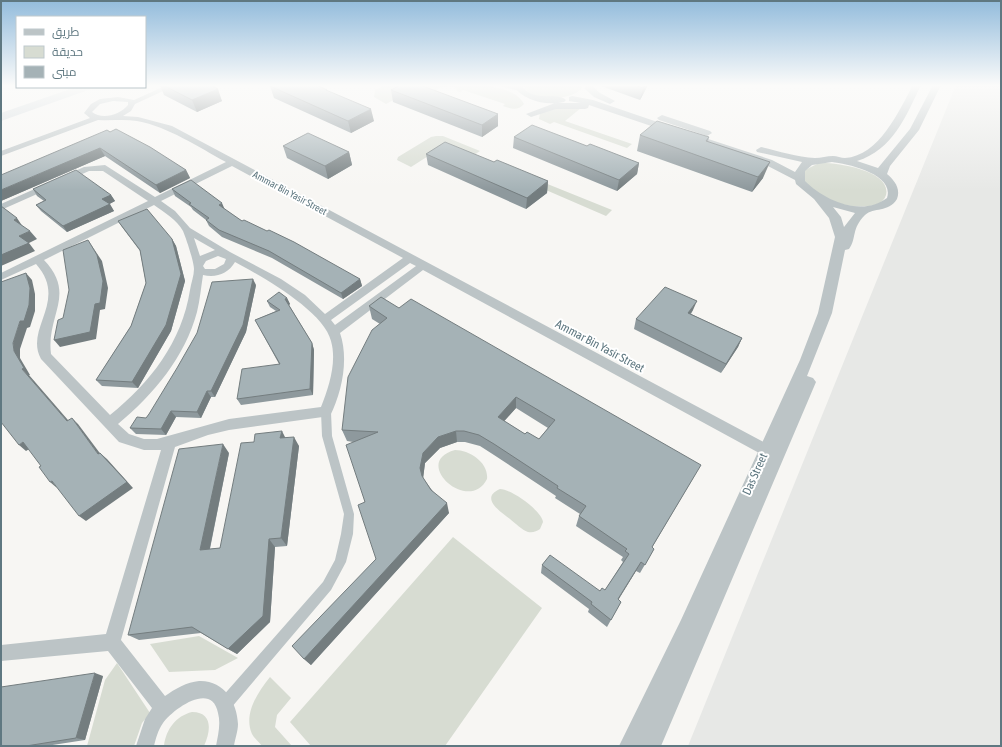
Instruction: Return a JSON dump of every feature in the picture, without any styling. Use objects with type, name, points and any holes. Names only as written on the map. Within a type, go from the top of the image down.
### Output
[{"type":"street","points":[[1,148],[71,120]]},
{"type":"street","points":[[1,154],[91,120]]},
{"type":"street","name":"Ammar Bin Yasir Street","points":[[141,120],[169,128]]},
{"type":"street","name":"Ammar Bin Yasir Street","points":[[156,120],[766,450]]},
{"type":"street","points":[[643,120],[759,158],[799,178],[803,186],[819,198],[842,206],[866,209],[884,205],[893,196],[892,188],[881,175],[862,165],[846,161],[826,159],[814,161],[802,167],[799,178]]},
{"type":"street","points":[[667,120],[774,154],[814,161]]},
{"type":"street","points":[[846,161],[867,155],[877,148],[890,136],[899,120]]},
{"type":"street","points":[[881,175],[885,165],[914,130],[919,120]]},
{"type":"street","points":[[1,277],[233,162]]},
{"type":"street","points":[[1,207],[87,169],[97,167],[108,170],[172,213],[187,230],[226,254],[282,282],[298,295],[324,320],[334,332],[338,369],[333,394],[326,412],[327,436],[349,514],[347,534],[340,562],[327,586],[226,704]]},
{"type":"street","name":"Das Street","points":[[631,746],[688,627],[817,336],[836,270],[840,244],[840,230],[832,214],[819,198]]},
{"type":"street","name":"Das Street","points":[[649,746],[818,358],[840,293],[848,230],[855,218],[866,209]]},
{"type":"street","points":[[187,230],[198,267],[209,273],[236,268],[260,270]]},
{"type":"street","points":[[110,423],[131,407],[150,387],[165,366],[181,337],[192,311],[198,267],[202,259],[206,256],[217,253],[226,254],[231,258],[231,262],[204,281],[197,289],[194,297]]},
{"type":"street","points":[[324,320],[358,297],[410,258]]},
{"type":"street","points":[[38,259],[49,269],[54,278],[56,290],[54,304],[42,347],[45,356],[124,438],[141,444],[155,445],[170,442],[190,434],[215,427],[268,418],[326,412]]},
{"type":"street","points":[[334,332],[423,265]]},
{"type":"street","points":[[358,297],[360,303],[370,305]]},
{"type":"street","points":[[112,642],[170,442]]},
{"type":"street","points":[[1,654],[112,642]]},
{"type":"street","points":[[112,642],[164,709]]},
{"type":"street","points":[[145,746],[149,731],[164,709],[182,695],[195,690],[207,690],[218,695],[226,704],[230,716],[229,730],[225,746]]},
{"type":"shaded area","points":[[942,120],[1001,120],[1001,746],[688,746]]},
{"type":"green space","points":[[541,120],[566,120],[565,121],[632,144],[627,148],[554,122],[550,124]]},
{"type":"green space","points":[[443,136],[480,151],[474,155],[447,144],[411,167],[397,160],[398,157],[431,137]]},
{"type":"green space","points":[[819,163],[849,166],[872,174],[880,179],[886,186],[886,195],[883,201],[869,206],[851,206],[829,200],[804,182],[803,175],[805,170]]},
{"type":"green space","points":[[545,183],[612,210],[606,216],[539,187]]},
{"type":"green space","points":[[455,450],[467,452],[482,463],[487,473],[487,479],[479,489],[468,491],[457,489],[447,482],[441,474],[438,465],[443,456]]},
{"type":"green space","points":[[500,489],[505,490],[525,501],[537,512],[543,522],[540,529],[533,532],[528,532],[497,509],[491,496]]},
{"type":"green space","points":[[453,537],[542,608],[445,746],[311,746],[290,722]]},
{"type":"green space","points":[[199,636],[238,658],[215,670],[169,672],[150,644]]},
{"type":"green space","points":[[117,663],[150,713],[142,723],[134,746],[87,746],[105,680]]},
{"type":"green space","points":[[270,677],[291,698],[277,715],[275,727],[292,746],[262,746],[252,734],[249,719],[253,704],[261,689]]},
{"type":"green space","points":[[192,712],[204,715],[207,719],[209,729],[204,746],[164,746],[167,734],[173,724],[181,717]]},
{"type":"building","points":[[469,120],[489,120],[482,125]]},
{"type":"building","points":[[657,121],[709,137],[706,141],[770,162],[758,177],[640,135]]},
{"type":"building","points":[[532,125],[587,146],[590,144],[639,163],[619,180],[514,137]]},
{"type":"building","points":[[116,129],[150,147],[186,170],[156,185],[100,148],[1,190],[1,175],[107,130],[110,132]]},
{"type":"building","points":[[308,133],[349,152],[325,166],[283,146]]},
{"type":"building","points":[[445,142],[494,162],[497,160],[548,181],[527,198],[426,154]]},
{"type":"building","points":[[76,170],[111,195],[102,199],[110,204],[63,226],[36,205],[46,200],[33,189]]},
{"type":"building","points":[[191,180],[222,203],[219,205],[242,221],[244,220],[267,231],[269,230],[294,242],[360,279],[341,293],[269,251],[219,230],[206,220],[209,218],[189,204],[191,203],[172,189]]},
{"type":"building","points":[[1,206],[17,218],[14,220],[30,231],[19,236],[29,243],[1,255]]},
{"type":"building","points":[[147,209],[172,239],[181,274],[166,325],[132,382],[96,380],[131,326],[146,283],[140,250],[118,221]]},
{"type":"building","points":[[88,240],[97,255],[103,281],[100,303],[95,304],[90,332],[54,340],[58,320],[63,318],[69,290],[63,250]]},
{"type":"building","points":[[26,273],[30,288],[29,305],[24,321],[20,321],[13,343],[14,351],[24,368],[22,369],[67,421],[72,418],[98,454],[100,453],[127,482],[79,516],[52,481],[50,482],[39,467],[41,466],[23,442],[19,445],[1,422],[1,282]]},
{"type":"building","points":[[253,279],[243,325],[211,391],[207,391],[197,412],[171,411],[161,429],[130,428],[137,417],[146,418],[149,414],[197,333],[212,282]]},
{"type":"building","points":[[665,287],[697,301],[688,313],[742,338],[726,364],[636,319]]},
{"type":"building","points":[[279,292],[287,298],[285,299],[312,343],[310,389],[237,399],[242,369],[280,364],[255,320],[280,310],[267,301]]},
{"type":"building","points":[[381,297],[399,308],[411,299],[701,465],[652,547],[654,549],[645,565],[641,562],[618,599],[621,602],[611,620],[591,604],[592,602],[542,565],[550,555],[600,591],[602,588],[605,590],[629,554],[625,551],[627,549],[579,516],[586,506],[557,488],[558,486],[479,435],[464,431],[456,431],[438,437],[423,453],[420,468],[422,476],[431,490],[447,503],[304,659],[292,646],[376,559],[358,505],[365,502],[346,445],[378,432],[342,430],[348,377],[372,330],[387,318],[369,306]],"holes":[[[516,397],[555,420],[539,439],[527,432],[525,434],[498,417]]]},
{"type":"building","points":[[282,431],[280,438],[294,437],[281,538],[269,539],[263,616],[228,649],[192,627],[128,635],[179,449],[223,444],[200,550],[220,548],[241,443],[254,442],[255,434]]},
{"type":"building","points":[[95,673],[76,738],[26,746],[1,746],[1,687]]}]
